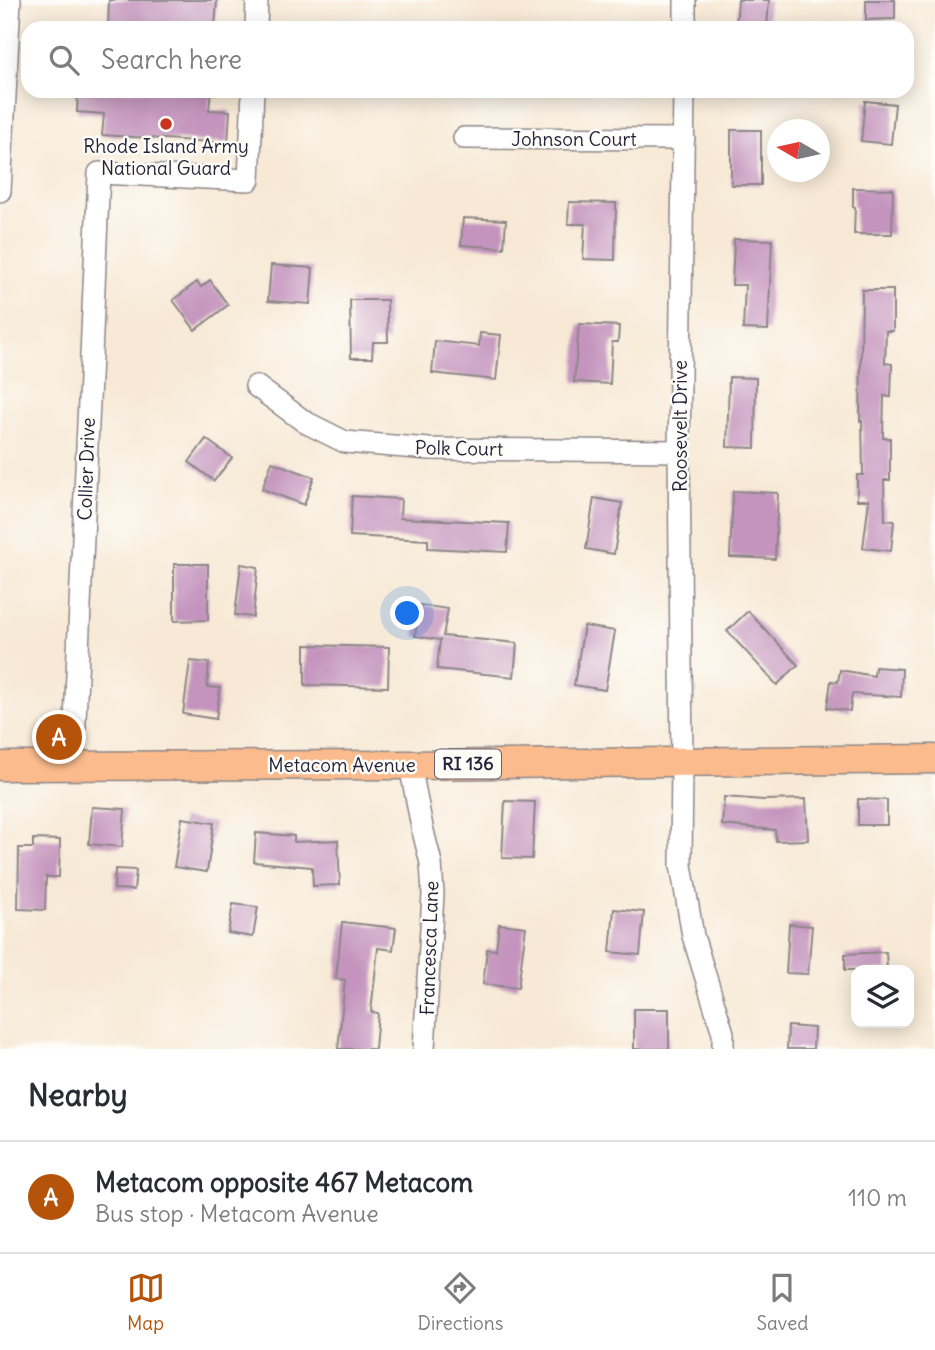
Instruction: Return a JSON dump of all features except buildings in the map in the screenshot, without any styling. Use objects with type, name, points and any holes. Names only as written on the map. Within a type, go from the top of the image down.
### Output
[{"type":"main road","name":"Metacom Avenue","points":[[0,766],[935,759]]},
{"type":"street","points":[[0,191],[10,0]]},
{"type":"street","points":[[256,21],[257,0]]},
{"type":"street","points":[[685,0],[685,21]]},
{"type":"street","name":"Collier Drive","points":[[73,766],[99,173],[249,180],[253,98]]},
{"type":"street","name":"Roosevelt Drive","points":[[682,761],[679,451],[684,98]]},
{"type":"street","name":"Johnson Court","points":[[464,138],[684,139]]},
{"type":"street","name":"Polk Court","points":[[256,386],[304,422],[345,442],[429,449],[679,451]]},
{"type":"street","points":[[682,761],[681,865],[693,936],[723,1032],[723,1049]]},
{"type":"street","name":"Francesca Lane","points":[[410,765],[431,863],[433,894],[424,1049]]},
{"type":"place","name":"Rhode Island Army National Guard","points":[[166,124]]},
{"type":"place","name":"Metacom opposite 467 Metacom","points":[[59,737]]}]
